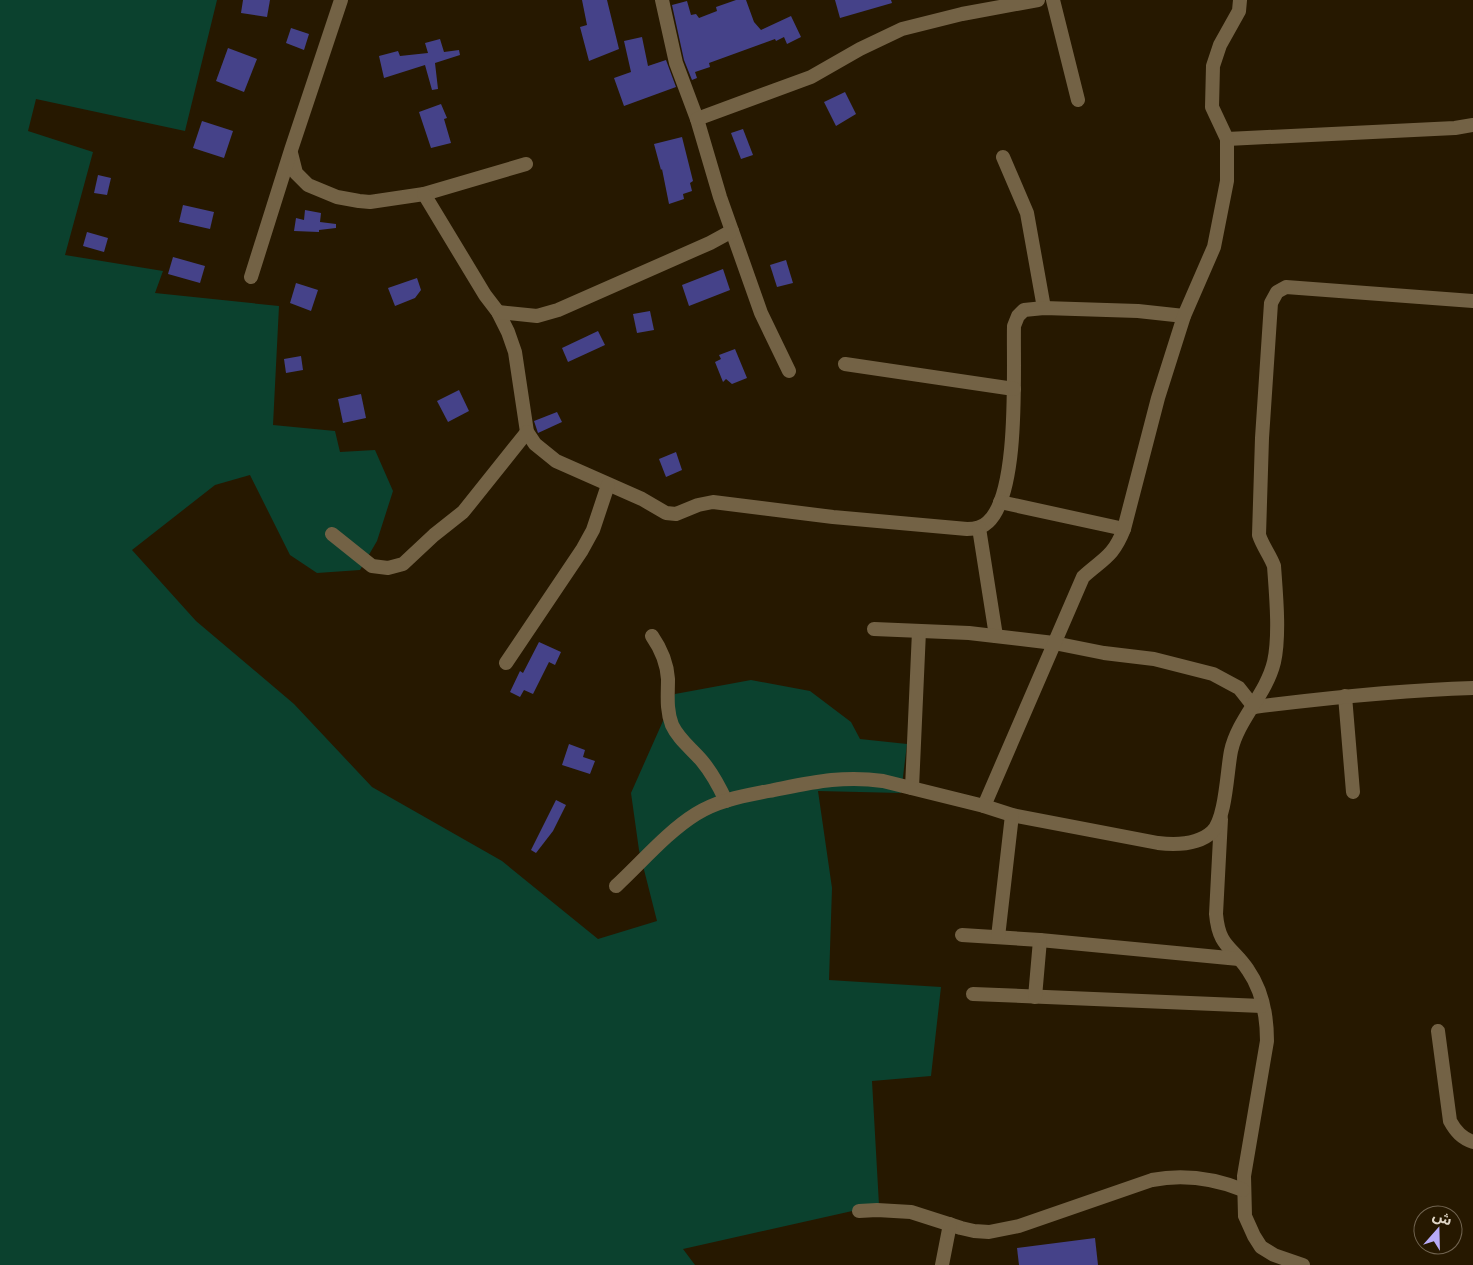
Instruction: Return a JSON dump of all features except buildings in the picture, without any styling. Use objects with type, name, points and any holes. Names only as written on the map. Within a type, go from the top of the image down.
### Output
[{"type":"street","points":[[252,277],[291,150],[341,0]]},
{"type":"street","points":[[662,0],[676,63],[697,119],[732,231],[761,313],[789,371]]},
{"type":"street","points":[[697,119],[811,77],[860,49],[902,30],[999,3],[1038,0]]},
{"type":"street","points":[[1053,0],[1078,100]]},
{"type":"street","points":[[984,806],[1083,577],[1112,552],[1124,529],[1158,398],[1184,316],[1214,247],[1227,181],[1227,140],[1212,107],[1213,66],[1220,45],[1239,11],[1240,0]]},
{"type":"street","points":[[1227,140],[1455,128],[1473,125]]},
{"type":"street","points":[[291,150],[293,166],[302,180],[308,185],[326,194],[348,200],[370,202],[424,194],[526,164]]},
{"type":"street","points":[[1003,157],[1026,213],[1035,251],[1044,308]]},
{"type":"street","points":[[424,194],[485,295],[498,312],[508,332],[515,352],[526,432],[535,444],[556,461],[642,499],[666,513],[676,514],[698,505],[713,502],[833,517],[967,529],[979,528],[988,523],[994,515],[1000,502],[1009,464],[1014,410],[1014,326],[1018,316],[1024,310],[1044,308],[1138,311],[1184,316]]},
{"type":"street","points":[[498,312],[537,316],[558,310],[710,243],[732,231]]},
{"type":"street","points":[[1303,1265],[1274,1255],[1261,1247],[1245,1216],[1244,1176],[1267,1041],[1266,1018],[1254,981],[1222,939],[1216,914],[1220,818],[1232,750],[1237,734],[1254,707],[1274,662],[1276,637],[1274,566],[1263,547],[1259,535],[1262,438],[1271,303],[1277,292],[1286,287],[1473,301]]},
{"type":"street","points":[[845,364],[1014,389]]},
{"type":"street","points":[[332,534],[372,566],[388,568],[404,564],[434,535],[463,512],[526,432]]},
{"type":"street","points":[[506,663],[582,550],[593,530],[608,485]]},
{"type":"street","points":[[1000,502],[1124,529]]},
{"type":"street","points":[[979,528],[996,636]]},
{"type":"street","points":[[874,629],[996,636],[1154,659],[1214,674],[1239,688],[1254,707]]},
{"type":"street","points":[[912,788],[919,631]]},
{"type":"street","points":[[652,636],[664,657],[668,707],[672,725],[682,742],[692,750],[710,771],[726,801]]},
{"type":"street","points":[[1254,707],[1345,696],[1473,688]]},
{"type":"street","points":[[1345,696],[1353,792]]},
{"type":"street","points":[[616,886],[683,823],[711,806],[726,801],[835,779],[867,779],[912,788],[1012,815],[1174,844],[1202,839],[1213,830],[1220,818]]},
{"type":"street","points":[[998,937],[1012,815]]},
{"type":"street","points":[[962,935],[1040,940],[1239,959]]},
{"type":"street","points":[[1035,997],[1040,940]]},
{"type":"street","points":[[973,994],[1262,1006]]},
{"type":"street","points":[[1438,1031],[1450,1121],[1462,1137],[1473,1142]]},
{"type":"street","points":[[859,1212],[895,1210],[927,1216],[974,1232],[1004,1230],[1152,1180],[1164,1178],[1203,1178],[1224,1182],[1243,1190]]},
{"type":"street","points":[[942,1265],[950,1224]]},
{"type":"green space","points":[[0,0],[217,0],[185,131],[36,99],[28,131],[93,152],[65,255],[163,271],[155,293],[279,306],[273,425],[335,431],[340,452],[375,450],[393,491],[377,541],[360,570],[317,573],[290,555],[250,475],[215,485],[132,550],[196,621],[294,704],[372,787],[502,861],[598,939],[657,921],[639,850],[631,793],[675,694],[751,680],[810,691],[851,722],[860,739],[907,744],[901,793],[818,791],[832,888],[829,980],[941,987],[931,1076],[872,1081],[879,1205],[683,1249],[695,1265],[0,1265]]}]
